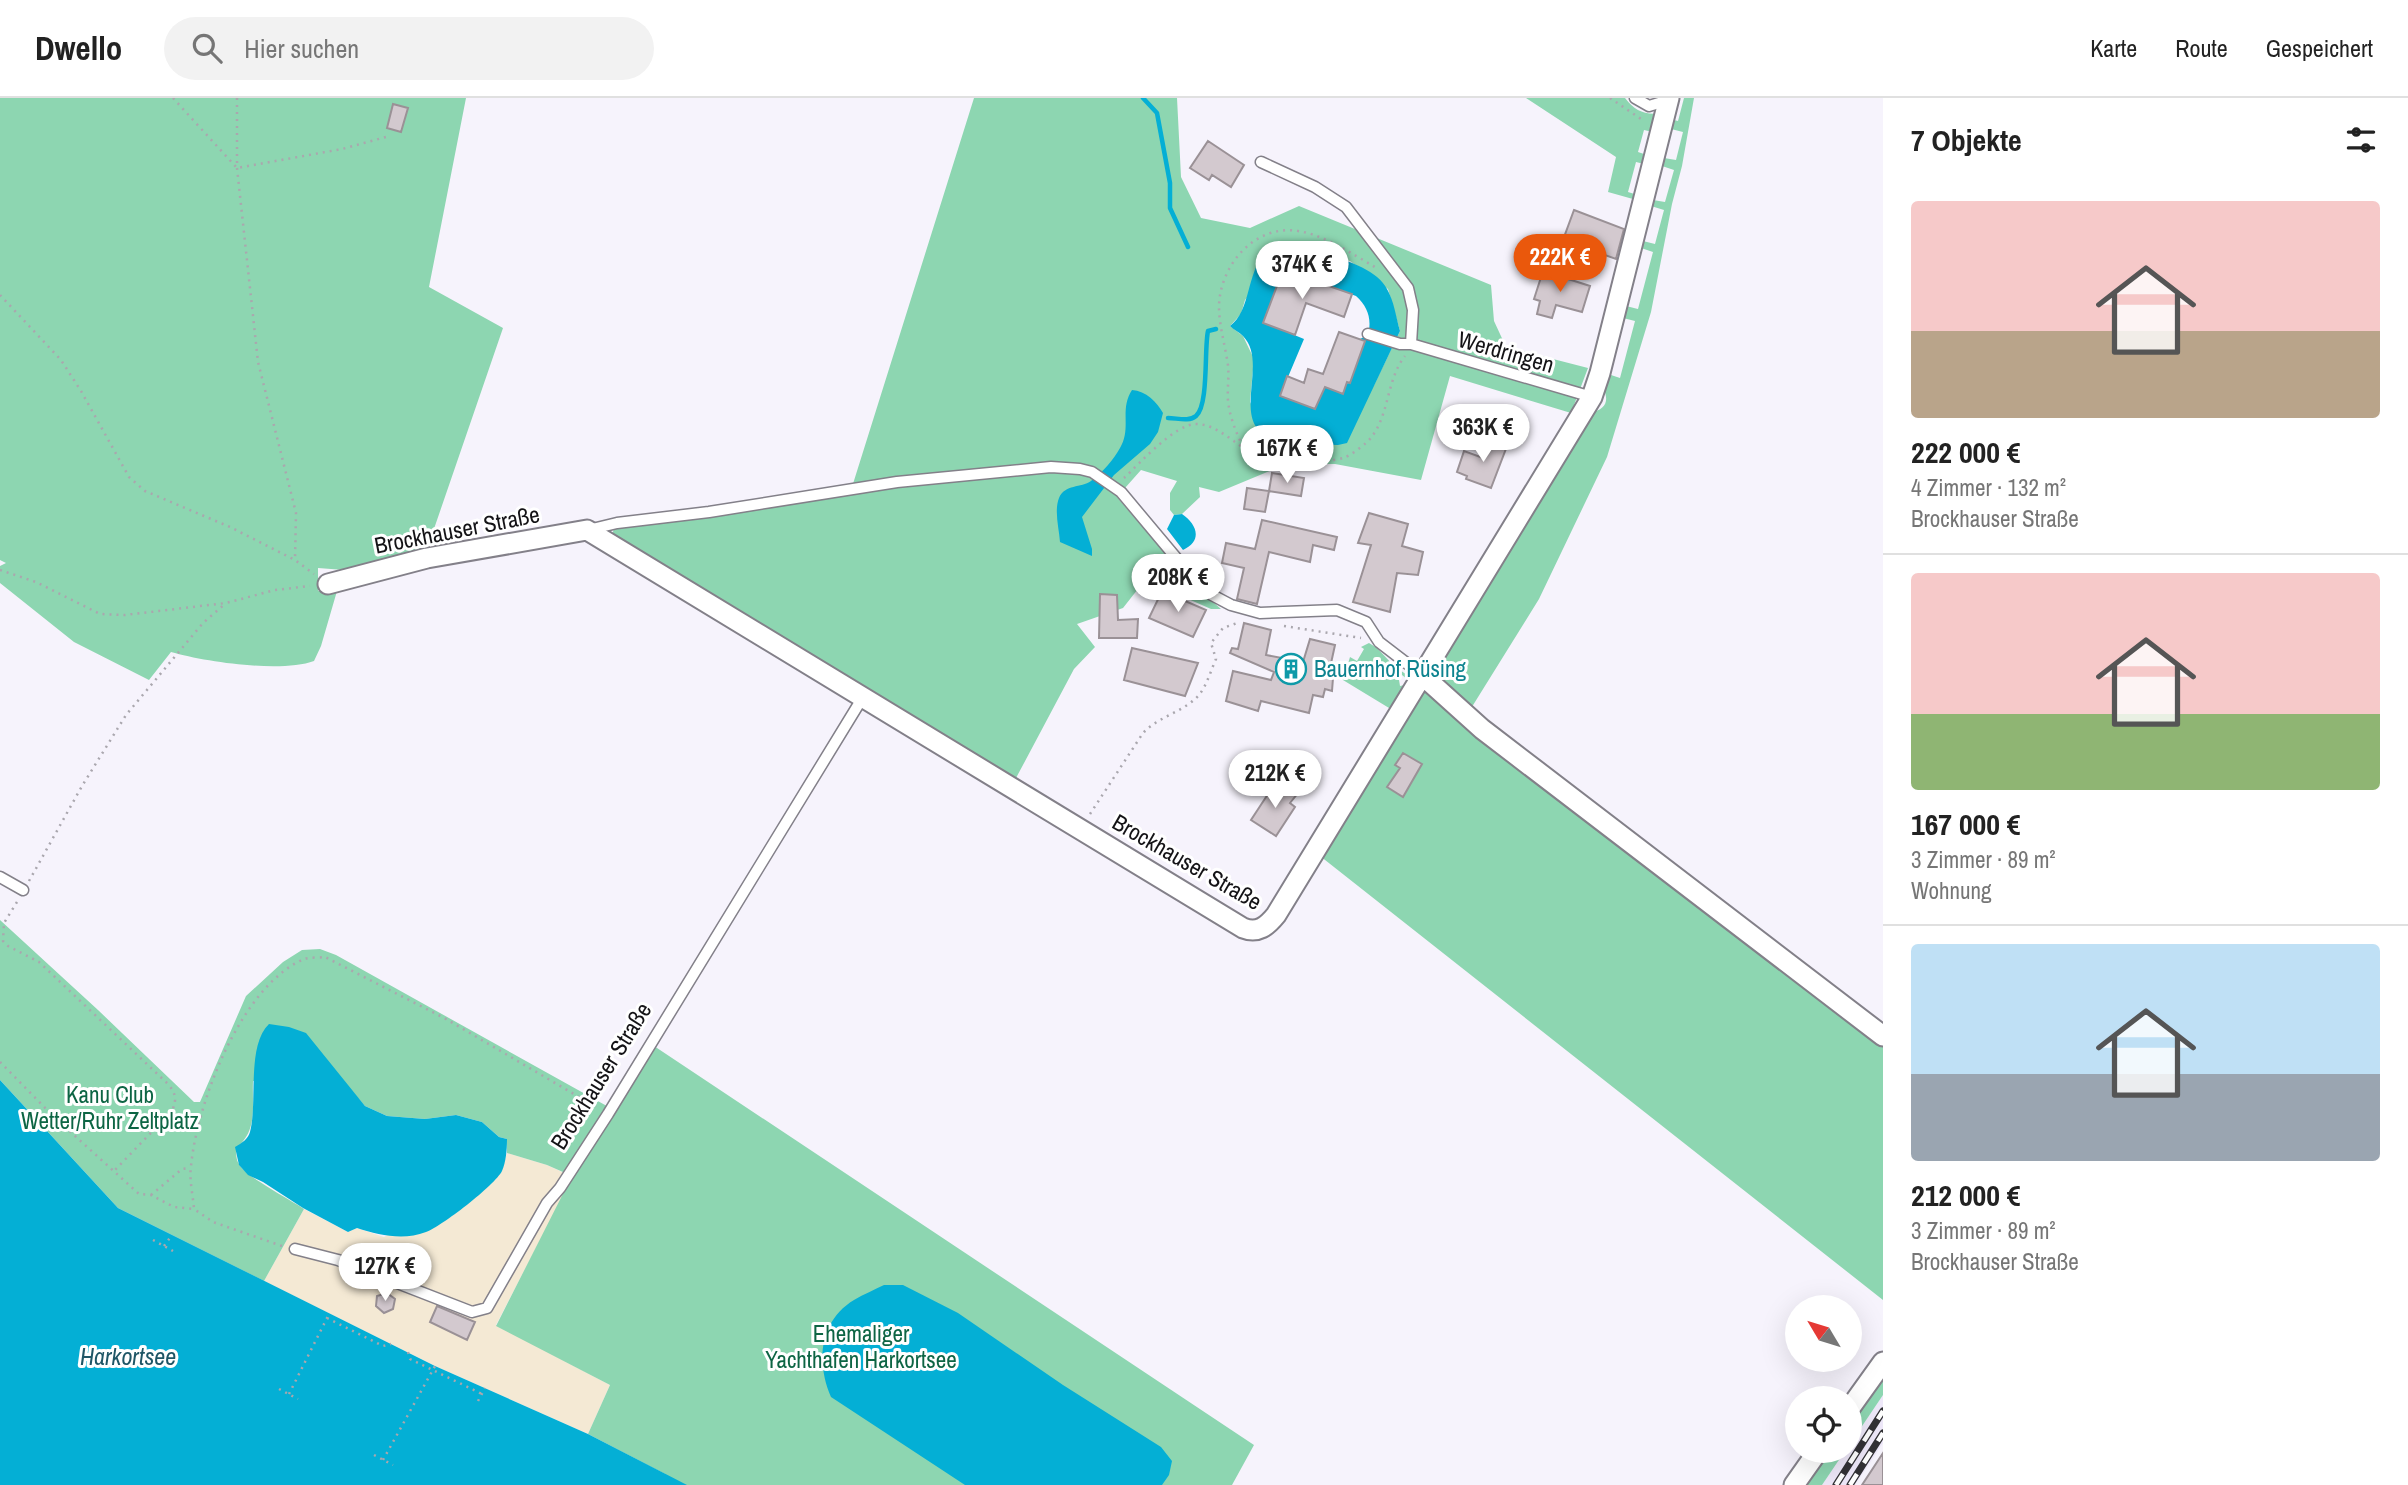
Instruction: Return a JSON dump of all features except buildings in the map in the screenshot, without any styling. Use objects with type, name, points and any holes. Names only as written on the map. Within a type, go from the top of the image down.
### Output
[{"type":"street","name":"Brockhauser Straße","points":[[328,584],[427,558],[586,530],[1243,928],[1263,928],[1276,915],[1592,397],[1669,99]]},
{"type":"street","points":[[1422,675],[1482,729],[1883,1037]]},
{"type":"street","points":[[1862,1391],[1883,1362]]},
{"type":"street","points":[[1794,1485],[1810,1463]]},
{"type":"lane","points":[[1634,98],[1649,106],[1669,99]]},
{"type":"lane","points":[[1261,162],[1315,187],[1346,207],[1408,288],[1413,310],[1409,345]]},
{"type":"lane","name":"Werdringen","points":[[1368,334],[1592,397]]},
{"type":"lane","points":[[586,530],[617,523],[722,510],[897,482],[1067,467],[1092,472],[1113,485],[1188,572],[1212,595],[1231,605],[1260,613],[1337,610],[1366,622],[1378,642],[1422,675]]},
{"type":"lane","name":"Brockhauser Straße","points":[[295,1249],[338,1260],[472,1312],[487,1308],[547,1203],[608,1114],[863,696]]},
{"type":"lane","points":[[0,877],[23,890]]},
{"type":"path","points":[[173,98],[237,168]]},
{"type":"path","points":[[237,98],[237,168],[258,362],[296,513],[295,560]]},
{"type":"path","points":[[1611,98],[1661,133]]},
{"type":"path","points":[[237,168],[342,149],[386,137]]},
{"type":"path","points":[[1244,449],[1234,427],[1228,400],[1228,361],[1221,331],[1219,304],[1225,278],[1237,254],[1258,238],[1275,230],[1299,231],[1329,242],[1403,282]]},
{"type":"path","points":[[0,295],[61,360],[129,477],[145,491],[230,527],[295,560],[328,584]]},
{"type":"path","points":[[1113,485],[1125,478],[1172,434],[1195,424],[1213,429],[1259,457],[1291,462],[1344,458],[1367,442],[1380,419],[1397,369],[1409,345]]},
{"type":"path","points":[[0,570],[36,582],[100,614],[125,615],[226,603],[275,590],[328,584]]},
{"type":"path","points":[[113,1172],[172,1111],[176,1102],[175,1093],[39,962],[8,946],[3,941],[4,923],[126,715],[203,623],[226,603]]},
{"type":"path","points":[[1081,829],[1143,733],[1153,722],[1181,709],[1198,696],[1216,659],[1211,643],[1223,628],[1247,620]]},
{"type":"path","points":[[1284,626],[1378,642]]},
{"type":"path","points":[[194,1209],[190,1168],[200,1119],[217,1067],[245,1015],[272,982],[305,959],[325,957],[446,1019],[608,1114]]},
{"type":"path","points":[[0,1062],[139,1194],[151,1195],[174,1207],[194,1209],[213,1222],[295,1249]]},
{"type":"path","points":[[151,1195],[182,1169],[190,1168]]},
{"type":"path","points":[[164,1245],[172,1235]]},
{"type":"path","points":[[153,1240],[173,1251]]},
{"type":"path","points":[[289,1394],[329,1314]]},
{"type":"path","points":[[327,1318],[383,1346],[391,1344]]},
{"type":"path","points":[[408,1353],[410,1359],[481,1394]]},
{"type":"path","points":[[383,1460],[435,1366]]},
{"type":"path","points":[[478,1401],[485,1388]]},
{"type":"path","points":[[279,1389],[298,1399]]},
{"type":"path","points":[[374,1455],[393,1465]]},
{"type":"shaded area","points":[[507,1153],[547,1165],[573,1177],[496,1325],[610,1385],[588,1434],[435,1366],[264,1281],[304,1209],[348,1232],[357,1228],[384,1237],[501,1173]]},
{"type":"shaded area","points":[[1883,1395],[1883,1443],[1855,1485],[1822,1485],[1837,1463],[1862,1463],[1862,1426]]},
{"type":"green space","points":[[0,98],[466,98],[429,287],[503,328],[425,555],[344,570],[318,568],[318,591],[337,591],[314,661],[263,666],[203,659],[171,652],[149,680],[74,642],[0,583],[0,566],[6,563],[0,560]]},
{"type":"green space","points":[[974,98],[1177,98],[1181,177],[1201,218],[1250,228],[1299,206],[1491,285],[1494,321],[1506,347],[1588,368],[1571,413],[1450,376],[1421,480],[1335,464],[1272,470],[1219,492],[1199,487],[1200,497],[1182,514],[1174,515],[1170,510],[1170,493],[1177,481],[1141,470],[1117,497],[1187,579],[1221,609],[1211,609],[1145,580],[1123,608],[1077,624],[1095,647],[1074,669],[1015,780],[612,536],[614,528],[852,487]],"holes":[[[1294,245],[1350,261],[1388,289],[1400,331],[1374,385],[1269,438],[1250,402],[1254,359],[1243,336],[1230,326],[1241,314],[1245,300]]]},
{"type":"green space","points":[[1526,98],[1625,98],[1641,112],[1662,113],[1657,133],[1644,130],[1638,152],[1650,156],[1648,165],[1636,162],[1628,192],[1641,196],[1640,201],[1608,192],[1616,157]]},
{"type":"green space","points":[[1684,98],[1694,98],[1651,312],[1607,457],[1539,599],[1470,710],[1437,679],[1438,663],[1591,412],[1605,404],[1603,388],[1608,374],[1620,378],[1635,321],[1623,318],[1626,306],[1638,309],[1653,252],[1641,248],[1643,241],[1655,244],[1664,210],[1651,206],[1653,200],[1665,202],[1674,170],[1662,166],[1664,158],[1676,160],[1683,132],[1671,129],[1674,120],[1678,121]]},
{"type":"green space","points":[[1369,643],[1410,677],[1407,679],[1402,675],[1399,680],[1400,686],[1405,685],[1394,711],[1338,677],[1347,667],[1350,657],[1357,661],[1364,649],[1361,647]]},
{"type":"green space","points":[[1423,691],[1883,1047],[1883,1300],[1320,856]]},
{"type":"green space","points":[[0,920],[194,1102],[200,1102],[246,996],[283,962],[302,950],[320,949],[336,955],[614,1110],[654,1046],[1254,1445],[1232,1485],[661,1485],[665,1474],[588,1434],[610,1385],[496,1326],[572,1176],[507,1153],[507,1139],[499,1137],[482,1122],[456,1115],[425,1119],[387,1116],[365,1106],[344,1082],[253,1081],[251,1126],[236,1148],[238,1162],[242,1169],[258,1181],[304,1209],[264,1281],[118,1208],[0,1080]]},
{"type":"green space","points":[[1883,1370],[1883,1395],[1862,1426],[1862,1399]]},
{"type":"green space","points":[[1815,1463],[1837,1463],[1822,1485],[1799,1485]]},
{"type":"water","points":[[1294,245],[1346,261],[1371,272],[1387,289],[1393,304],[1400,331],[1347,443],[1314,445],[1280,441],[1259,431],[1253,420],[1253,362],[1250,348],[1243,336],[1230,326],[1243,307],[1259,261],[1277,247]],"holes":[[[1283,270],[1356,296],[1364,304],[1370,324],[1368,335],[1360,339],[1365,342],[1350,383],[1325,386],[1315,409],[1280,396],[1304,339],[1263,322]]]},
{"type":"water","points":[[1132,390],[1142,392],[1158,405],[1163,413],[1158,432],[1150,444],[1114,475],[1082,517],[1092,556],[1060,542],[1057,514],[1059,498],[1065,490],[1095,478],[1117,452],[1125,433],[1126,405]]},
{"type":"water","points":[[1182,514],[1196,532],[1193,542],[1183,550],[1167,529],[1174,515]]},
{"type":"water","points":[[269,1024],[306,1033],[365,1106],[387,1116],[425,1119],[456,1115],[482,1122],[499,1137],[507,1139],[502,1171],[479,1195],[433,1229],[400,1237],[357,1228],[348,1232],[248,1175],[239,1165],[235,1147],[248,1137],[250,1132],[257,1046]]},
{"type":"water","name":"Harkortsee","points":[[0,1080],[118,1208],[435,1366],[588,1434],[687,1485],[0,1485]]},
{"type":"water","points":[[884,1285],[903,1285],[958,1313],[1063,1385],[1161,1447],[1172,1461],[1169,1475],[1162,1485],[965,1485],[831,1397],[822,1357],[827,1331],[842,1309]]},
{"type":"waterway","points":[[1143,98],[1157,113],[1170,183],[1170,208],[1188,247]]},
{"type":"waterway","points":[[1168,418],[1190,419],[1200,410],[1208,331],[1216,329]]},
{"type":"railway","points":[[1836,1485],[1883,1411]]},
{"type":"railway","points":[[1850,1485],[1883,1433]]},
{"type":"place","name":"Bauernhof Rüsing","points":[[1291,669]]},
{"type":"park label","name":"Kanu Club Wetter/Ruhr Zeltplatz","points":[[110,1108]]},
{"type":"park label","name":"Ehemaliger Yachthafen Harkortsee","points":[[861,1347]]}]
